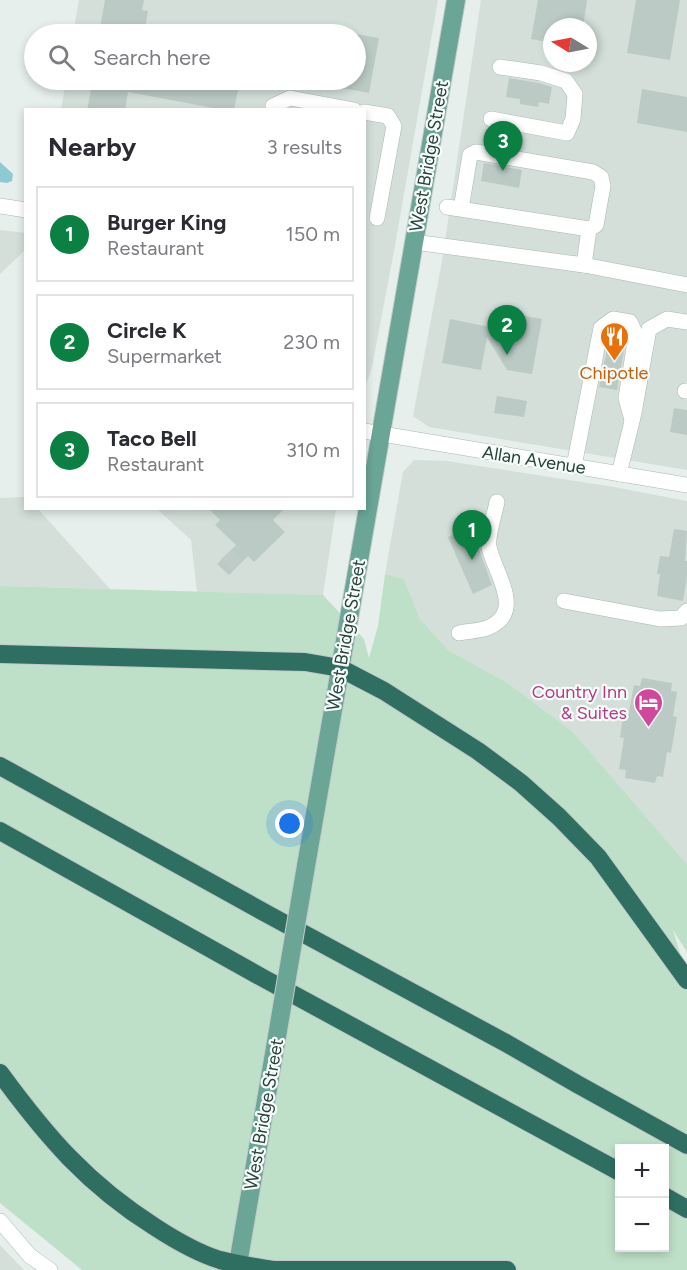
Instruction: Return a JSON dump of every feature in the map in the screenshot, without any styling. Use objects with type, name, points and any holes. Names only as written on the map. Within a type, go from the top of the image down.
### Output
[{"type":"highway","points":[[0,654],[305,662],[340,668],[384,691],[478,751],[521,783],[559,817],[598,857],[687,980]]},
{"type":"highway","points":[[0,766],[507,1043],[687,1145]]},
{"type":"highway","points":[[0,831],[263,978],[615,1169]]},
{"type":"highway","points":[[0,1073],[66,1155],[110,1197],[196,1251],[238,1267],[274,1270],[507,1270]]},
{"type":"highway","points":[[666,1198],[687,1209]]},
{"type":"main road","name":"West Bridge Street","points":[[366,483],[373,433],[414,242],[456,0]]},
{"type":"main road","name":"West Bridge Street","points":[[238,1267],[340,668],[362,510]]},
{"type":"street","points":[[491,119],[567,133],[573,119],[575,94],[566,81],[541,73],[500,67]]},
{"type":"street","points":[[273,108],[290,98],[343,108]]},
{"type":"street","points":[[366,112],[388,116],[394,126],[378,218]]},
{"type":"street","points":[[476,152],[593,172],[601,177],[603,186],[596,225],[589,229],[454,208],[470,155],[476,152]]},
{"type":"street","points":[[0,206],[24,210]]},
{"type":"street","points":[[584,266],[589,229]]},
{"type":"street","points":[[414,242],[584,266],[687,285]]},
{"type":"street","points":[[574,466],[601,328],[613,319],[630,322],[636,335],[626,398],[632,420]]},
{"type":"street","points":[[619,474],[649,329],[667,319],[687,322]]},
{"type":"street","name":"Allan Avenue","points":[[373,433],[687,485]]},
{"type":"street","points":[[459,633],[486,629],[500,621],[507,609],[504,588],[488,545],[497,502]]},
{"type":"street","points":[[564,601],[660,619],[681,618],[687,611]]},
{"type":"street","points":[[0,1221],[30,1256],[50,1270]]},
{"type":"shaded area","points":[[79,0],[438,0],[394,251],[372,367],[366,385],[366,108],[61,108],[64,90],[366,90],[366,24],[75,24]]},
{"type":"shaded area","points":[[481,0],[687,0],[687,470],[429,427],[413,416],[442,261]]},
{"type":"shaded area","points":[[0,230],[24,233],[24,251],[0,274]]},
{"type":"shaded area","points":[[414,460],[447,461],[614,487],[687,501],[687,864],[572,731],[508,683],[448,650],[420,619],[404,579],[385,574],[403,472]]},
{"type":"shaded area","points":[[24,497],[24,510],[39,510],[110,589],[0,586],[0,498]]},
{"type":"shaded area","points":[[158,510],[336,510],[323,595],[197,592],[191,540]]},
{"type":"shaded area","points":[[0,1245],[24,1270],[0,1270]]},
{"type":"green space","points":[[385,574],[404,579],[420,619],[448,650],[508,683],[572,731],[687,864],[687,952],[673,930],[687,976],[687,1270],[82,1270],[0,1203],[0,586],[323,595],[364,639],[369,658],[378,626]]},
{"type":"water","points":[[0,162],[13,174],[12,181],[0,182]]},
{"type":"building","points":[[105,0],[144,0],[142,10],[148,11],[146,24],[101,24]]},
{"type":"building","points":[[538,0],[587,0],[584,18],[543,18],[543,41],[531,39]]},
{"type":"building","points":[[636,0],[680,0],[670,60],[627,53]]},
{"type":"building","points":[[366,36],[379,38],[369,93],[353,90],[366,90]]},
{"type":"building","points":[[509,78],[552,87],[549,104],[539,102],[538,107],[520,104],[520,99],[506,97]]},
{"type":"building","points":[[642,89],[687,97],[687,132],[637,123]]},
{"type":"building","points":[[91,90],[238,90],[234,108],[213,108],[128,92],[125,108],[87,108]]},
{"type":"building","points":[[484,163],[522,170],[519,188],[481,181]]},
{"type":"building","points":[[508,313],[542,319],[532,374],[507,370],[487,337],[481,370],[442,363],[450,319],[505,330]]},
{"type":"building","name":"Chipotle","points":[[610,335],[626,338],[617,390],[599,387]]},
{"type":"building","points":[[497,396],[527,401],[524,417],[494,413]]},
{"type":"building","points":[[674,408],[687,410],[687,435],[670,432]]},
{"type":"building","points":[[210,510],[283,510],[273,520],[285,532],[254,562],[248,556],[229,575],[217,564],[236,545],[215,525],[220,520]]},
{"type":"building","points":[[471,527],[492,585],[473,594],[448,537]]},
{"type":"building","points":[[674,529],[687,531],[685,561],[687,561],[687,576],[683,601],[657,596],[660,556],[669,557]]},
{"type":"building","name":"Country Inn & Suites","points":[[642,678],[672,683],[671,691],[677,692],[673,716],[677,717],[671,753],[667,752],[663,777],[657,776],[655,783],[625,778],[626,770],[619,769],[624,738],[620,737],[623,716],[628,717],[634,685],[640,686]]},
{"type":"tunnel","points":[[227,554],[238,567]]},
{"type":"place","name":"Taco Bell","points":[[503,171]]},
{"type":"place","name":"Circle K","points":[[507,355]]},
{"type":"place","name":"Chipotle","points":[[614,362]]},
{"type":"place","name":"Burger King","points":[[472,560]]},
{"type":"place","name":"Country Inn & Suites","points":[[648,728]]}]
